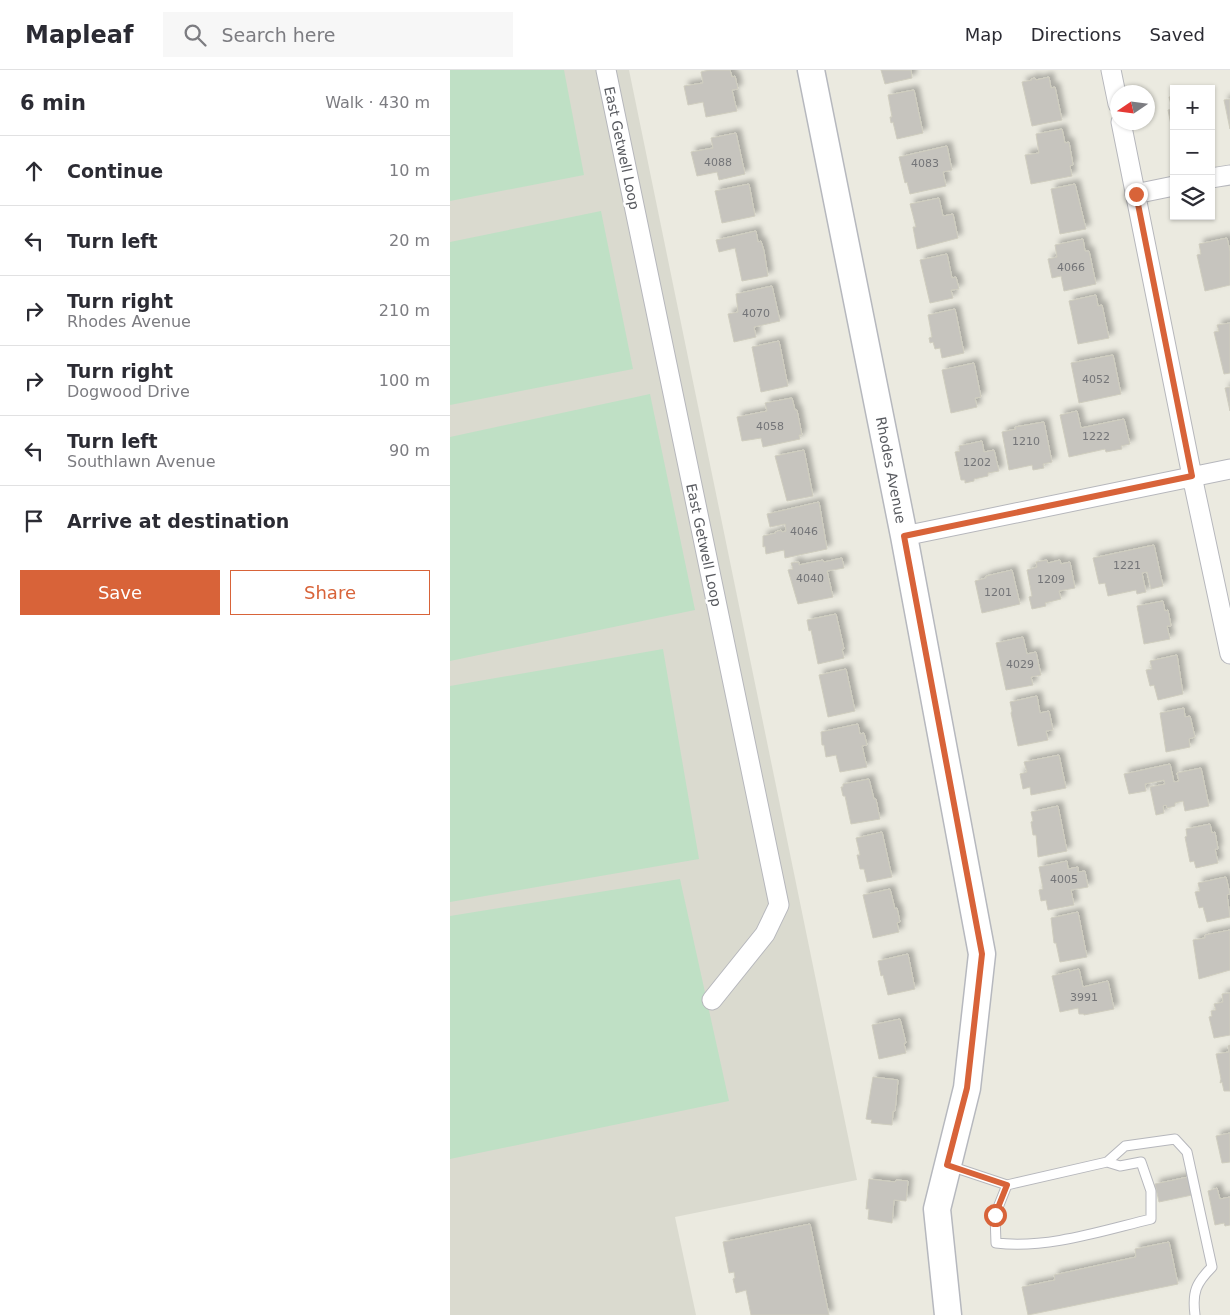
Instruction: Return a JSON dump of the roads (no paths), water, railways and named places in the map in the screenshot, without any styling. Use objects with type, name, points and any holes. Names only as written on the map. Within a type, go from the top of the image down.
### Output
[{"type":"main road","name":"Rhodes Avenue","points":[[811,70],[904,536],[982,954],[967,1088],[937,1209],[948,1315]]},
{"type":"street","name":"East Getwell Loop","points":[[606,70],[779,905],[765,934],[712,1000]]},
{"type":"street","points":[[1111,70],[1114,85]]},
{"type":"street","points":[[1123,130],[1192,476],[1230,654]]},
{"type":"street","points":[[1215,177],[1230,174]]},
{"type":"street","points":[[1136,194],[1170,187]]},
{"type":"street","points":[[904,536],[1230,469]]},
{"type":"lane","points":[[947,1165],[1007,1185],[1107,1162],[1125,1146],[1175,1138],[1187,1152],[1212,1267],[1198,1281],[1194,1302],[1195,1315]]},
{"type":"lane","points":[[1007,1185],[995,1215],[996,1244],[1018,1246],[1076,1237],[1151,1219],[1151,1191],[1140,1162],[1120,1166],[1107,1162]]}]
